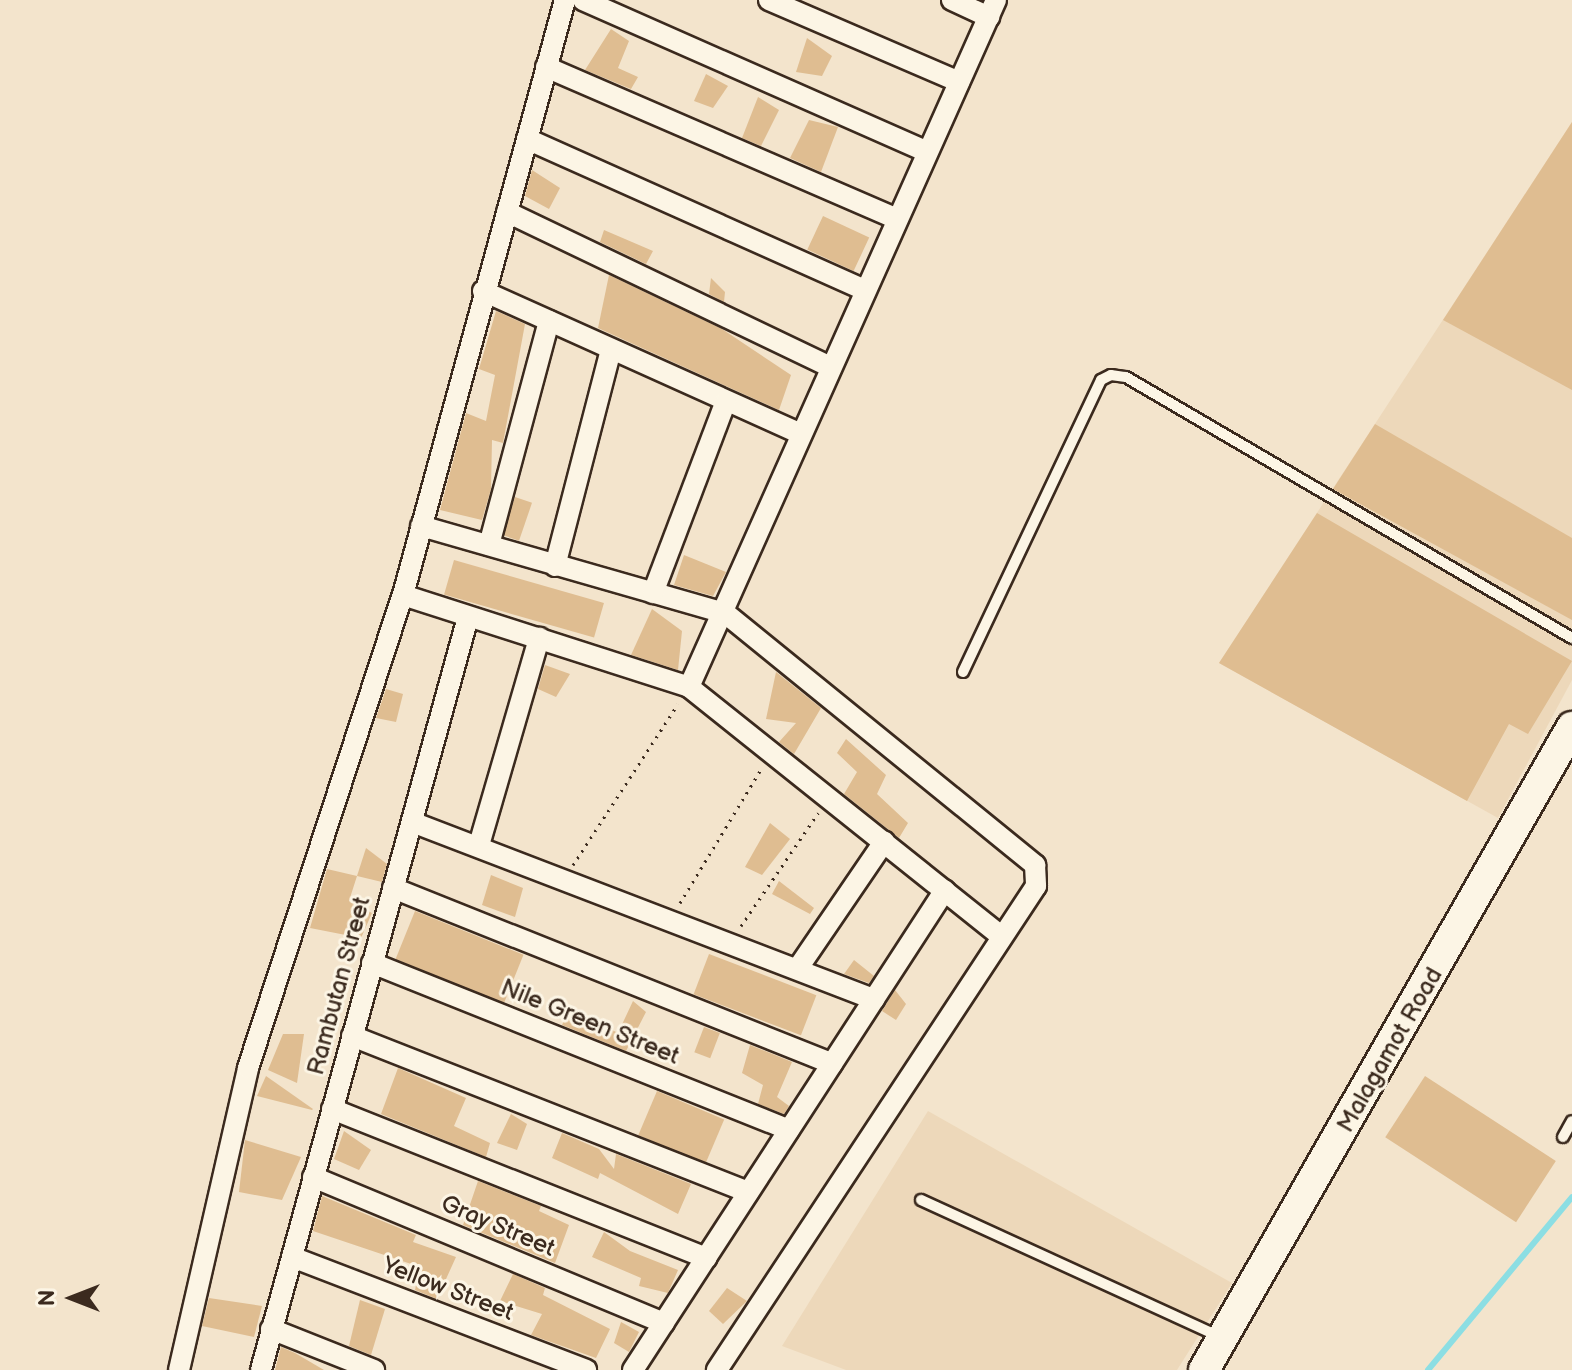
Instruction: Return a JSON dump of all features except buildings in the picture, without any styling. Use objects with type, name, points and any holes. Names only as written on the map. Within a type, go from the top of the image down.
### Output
[{"type":"street","points":[[179,1370],[248,1068],[403,595],[483,291],[565,0]]},
{"type":"street","points":[[583,0],[927,152]]},
{"type":"street","points":[[769,0],[959,82]]},
{"type":"street","points":[[689,687],[725,613],[799,433],[992,8],[952,0]]},
{"type":"street","points":[[546,67],[897,219]]},
{"type":"street","points":[[527,139],[864,290]]},
{"type":"street","points":[[507,212],[829,366]]},
{"type":"street","points":[[483,291],[799,433]]},
{"type":"street","points":[[489,545],[549,321]]},
{"type":"street","points":[[555,566],[611,349]]},
{"type":"street","points":[[653,593],[726,401]]},
{"type":"street","points":[[421,526],[725,613],[1035,865],[1036,886],[717,1370]]},
{"type":"street","points":[[403,595],[689,687],[1001,936]]},
{"type":"street","name":"Rambutan Street","points":[[261,1370],[468,617]]},
{"type":"street","points":[[479,845],[539,638]]},
{"type":"street","name":"Malagamot Road","points":[[1204,1370],[1572,727]]},
{"type":"street","points":[[412,822],[565,877],[874,999]]},
{"type":"street","points":[[798,968],[884,842]]},
{"type":"street","points":[[393,888],[832,1064]]},
{"type":"street","points":[[633,1370],[945,890]]},
{"type":"street","name":"Nile Green Street","points":[[372,963],[789,1130]]},
{"type":"street","points":[[352,1036],[748,1192]]},
{"type":"street","points":[[332,1109],[706,1258]]},
{"type":"street","name":"Gray Street","points":[[313,1177],[664,1323]]},
{"type":"street","name":"Yellow Street","points":[[292,1257],[586,1370]]},
{"type":"street","points":[[271,1329],[374,1370]]},
{"type":"lane","points":[[963,672],[1101,380],[1111,375],[1126,377],[1572,638]]},
{"type":"lane","points":[[1563,1137],[1572,1121]]},
{"type":"lane","points":[[921,1200],[1223,1338]]},
{"type":"path","points":[[565,877],[689,687]]},
{"type":"path","points":[[671,919],[771,752]]},
{"type":"path","points":[[730,942],[828,798]]},
{"type":"shaded area","points":[[1572,122],[1572,680],[1498,818],[1219,663]]},
{"type":"shaded area","points":[[928,1111],[1232,1283],[1177,1370],[846,1370],[782,1346]]},
{"type":"waterway","points":[[1428,1370],[1572,1197]]}]
